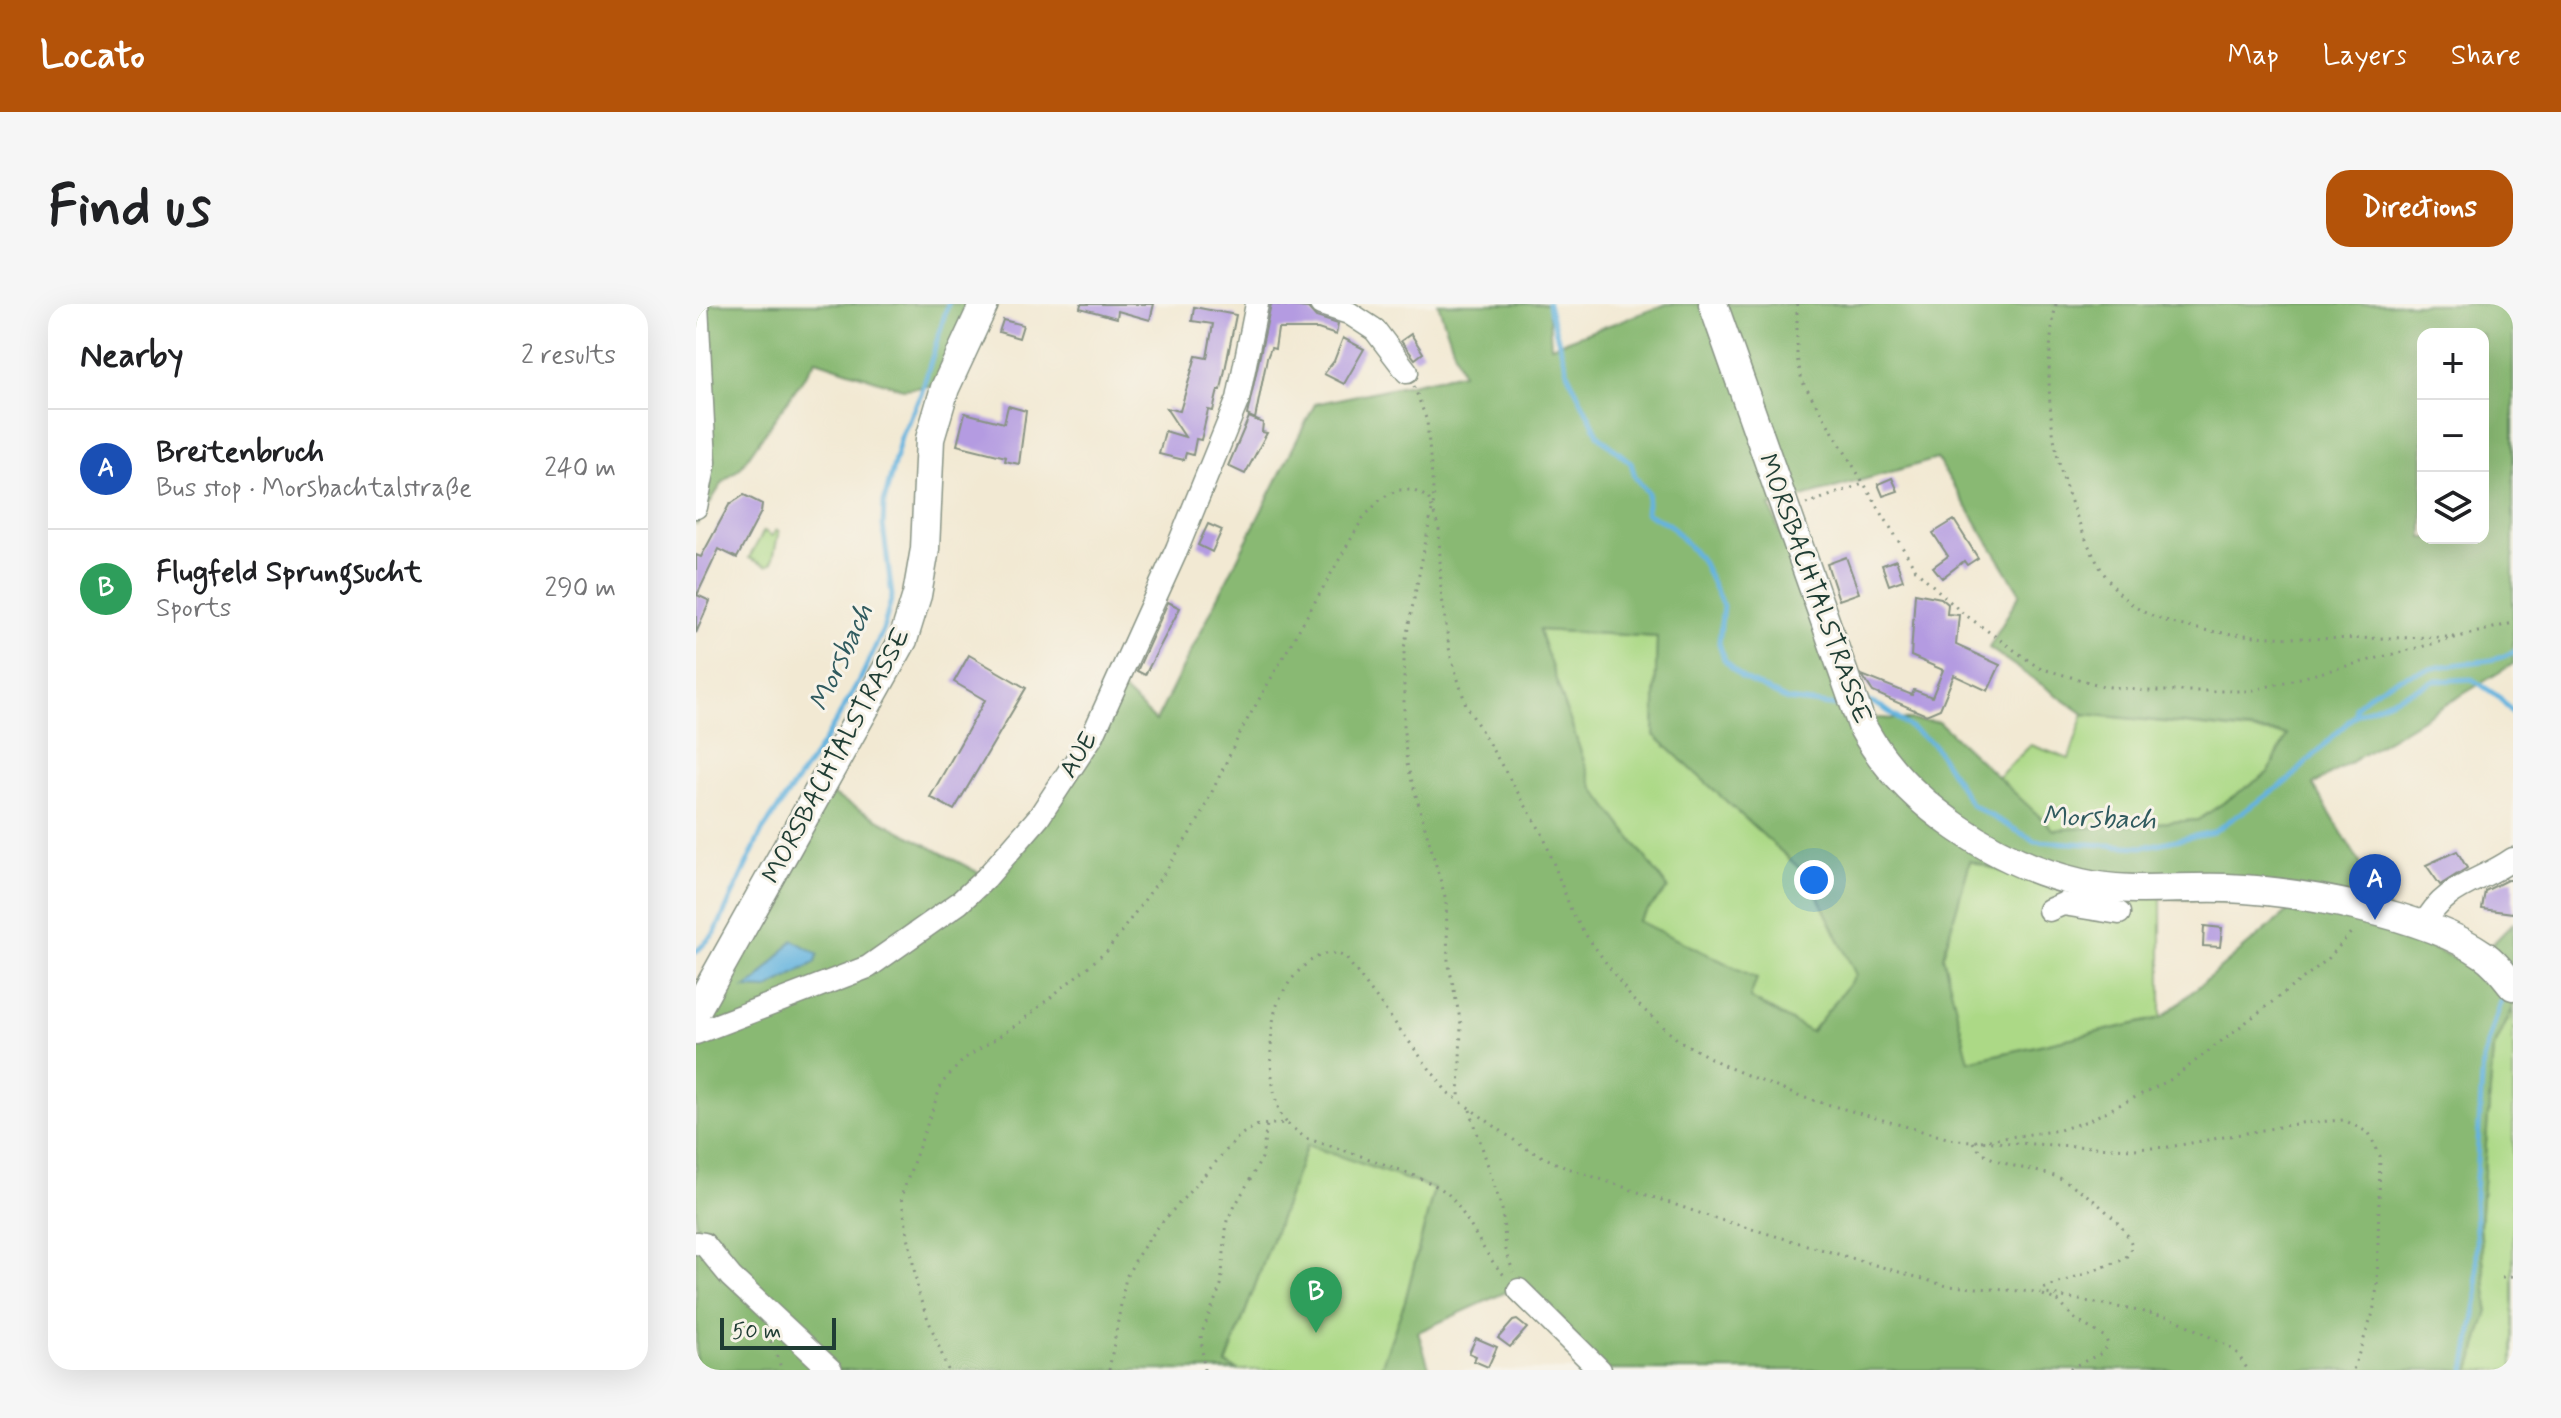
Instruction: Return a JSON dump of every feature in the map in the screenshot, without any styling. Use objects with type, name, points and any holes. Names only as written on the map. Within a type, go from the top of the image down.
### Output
[{"type":"main road","name":"MORSBACHTALSTRASSE","points":[[696,1011],[903,640],[917,595],[925,549],[930,439],[945,388],[984,304]]},
{"type":"main road","name":"MORSBACHTALSTRASSE","points":[[1713,304],[1737,363],[1784,511],[1853,703],[1889,768],[1942,815],[2043,872],[2081,883],[2120,909],[2250,890],[2332,903],[2423,926],[2467,944],[2494,963],[2513,986]]},
{"type":"street","points":[[696,507],[705,462],[697,304]]},
{"type":"street","name":"AUE","points":[[696,1033],[868,967],[935,922],[968,895],[1039,817],[1093,735],[1177,549],[1238,399],[1257,304]]},
{"type":"street","points":[[1321,304],[1349,313],[1375,330],[1407,372]]},
{"type":"street","points":[[2423,926],[2444,898],[2476,876],[2513,859]]},
{"type":"street","points":[[2049,910],[2063,904],[2120,909]]},
{"type":"street","points":[[696,1243],[704,1244],[731,1277],[831,1370]]},
{"type":"street","points":[[1519,1290],[1600,1370]]},
{"type":"path","points":[[1797,304],[1797,357],[1802,381],[1916,570],[1960,611],[2039,668],[2103,686],[2146,691],[2250,691],[2513,623]]},
{"type":"path","points":[[2056,304],[2050,403],[2055,460],[2092,557],[2115,588],[2141,610],[2189,629],[2228,633],[2459,637]]},
{"type":"path","points":[[1407,372],[1422,401],[1427,421],[1433,506],[1439,527],[1443,620],[1453,670],[1466,705],[1543,835],[1571,910],[1633,1000],[1678,1040],[1768,1085],[1817,1102],[1973,1142],[2133,1149],[2169,1147],[2324,1120],[2344,1120],[2357,1125],[2377,1143],[2380,1181],[2373,1313],[2353,1370]]},
{"type":"path","points":[[1784,511],[1863,484]]},
{"type":"path","points":[[948,1370],[919,1296],[901,1197],[942,1083],[964,1059],[996,1040],[1093,963],[1119,935],[1213,794],[1227,757],[1333,566],[1372,507],[1390,493],[1405,490],[1428,497],[1433,506],[1404,648],[1403,719],[1407,764],[1446,900],[1448,961],[1461,1024],[1459,1100]]},
{"type":"path","points":[[1973,1142],[2060,1130],[2121,1107],[2172,1079],[2328,959],[2358,926]]},
{"type":"path","points":[[1519,1290],[1481,1248],[1474,1230],[1447,1193],[1305,1138],[1287,1123],[1275,1099],[1272,1033],[1276,1008],[1285,990],[1307,965],[1327,951],[1336,951],[1346,958],[1431,1073],[1459,1100],[1525,1148],[1562,1166],[1714,1218],[1947,1286],[2036,1292],[2171,1317],[2237,1353],[2248,1370]]},
{"type":"path","points":[[1468,1106],[1502,1209],[1506,1250],[1519,1290]]},
{"type":"path","points":[[1109,1370],[1126,1277],[1158,1227],[1240,1135],[1267,1124],[1287,1123]]},
{"type":"path","points":[[1204,1370],[1201,1335],[1221,1285],[1227,1220],[1262,1158],[1267,1124]]},
{"type":"path","points":[[1973,1142],[1977,1149],[1999,1159],[2070,1184],[2129,1234],[2132,1247],[2125,1259],[2036,1292]]},
{"type":"path","points":[[2502,1278],[2513,1277]]},
{"type":"path","points":[[2036,1292],[2058,1301],[2076,1320],[2105,1337],[2108,1344],[2102,1353],[2066,1370]]},
{"type":"green space","points":[[699,304],[979,304],[939,385],[903,389],[816,360],[741,467],[723,482],[696,525],[706,487]]},
{"type":"green space","points":[[1438,304],[1548,304],[1551,346],[1667,304],[2513,304],[2513,664],[2313,785],[2405,938],[2472,965],[2513,923],[2513,1008],[2493,1050],[2480,1226],[2488,1310],[2470,1370],[1597,1370],[1517,1287],[1418,1332],[1430,1370],[1380,1370],[1405,1301],[1434,1189],[1307,1145],[1226,1364],[1238,1370],[696,1370],[696,1022],[827,792],[981,874],[1041,818],[1118,685],[1156,721],[1315,404],[1462,373]],"holes":[[[1937,459],[2020,593],[1989,648],[2084,714],[2287,734],[2269,772],[2198,820],[2054,830],[1939,722],[1849,716],[1770,506]],[[1539,630],[1657,637],[1654,735],[1808,876],[1856,975],[1811,1032],[1750,998],[1757,978],[1638,921],[1668,888],[1593,787]],[[1970,861],[2061,890],[2293,907],[2161,1018],[1969,1061],[1943,956]]]},
{"type":"green space","points":[[776,530],[779,531],[772,563],[767,566],[749,558],[764,531],[772,536]]},
{"type":"green space","points":[[1538,630],[1657,637],[1654,735],[1808,876],[1857,975],[1811,1032],[1750,998],[1757,978],[1637,921],[1668,888],[1593,788]]},
{"type":"green space","points":[[2084,714],[2288,735],[2269,772],[2198,820],[2054,830],[1996,779],[2031,745],[2069,759]]},
{"type":"green space","points":[[1970,861],[2061,890],[2161,897],[2161,1018],[1968,1061],[1943,956]]},
{"type":"green space","points":[[2513,1008],[2513,1370],[2470,1370],[2488,1310],[2480,1226],[2493,1050]]},
{"type":"green space","points":[[1307,1145],[1434,1188],[1405,1301],[1380,1370],[1238,1370],[1226,1365]]},
{"type":"water","points":[[793,940],[818,954],[816,962],[767,989],[745,988],[757,980]]},
{"type":"building","points":[[1081,304],[1154,304],[1150,320],[1118,311],[1117,318],[1080,308]]},
{"type":"building","points":[[1271,304],[1308,308],[1316,317],[1338,324],[1336,335],[1318,329],[1278,329],[1275,349],[1271,348],[1267,358],[1255,419],[1247,415]]},
{"type":"building","points":[[1194,307],[1236,315],[1221,390],[1218,390],[1213,411],[1208,410],[1201,440],[1196,439],[1193,455],[1186,453],[1184,460],[1159,454],[1165,431],[1185,437],[1166,408],[1180,411],[1196,356],[1207,358],[1213,324],[1192,321]]},
{"type":"building","points":[[1003,320],[1023,325],[1019,338],[999,332]]},
{"type":"building","points":[[1411,334],[1423,353],[1415,359],[1401,341]]},
{"type":"building","points":[[1343,338],[1364,349],[1344,384],[1324,374],[1334,361]]},
{"type":"building","points":[[1008,406],[1026,411],[1019,464],[1005,461],[1006,457],[957,445],[965,413],[1004,423]]},
{"type":"building","points":[[1249,417],[1263,423],[1262,432],[1267,433],[1245,474],[1228,466]]},
{"type":"building","points":[[1892,478],[1898,491],[1883,496],[1878,484]]},
{"type":"building","points":[[744,495],[762,504],[761,512],[737,558],[719,549],[697,595],[710,601],[696,633],[696,555],[701,557],[729,505]]},
{"type":"building","points":[[1954,520],[1978,558],[1967,565],[1964,561],[1942,578],[1933,567],[1948,556],[1933,533]]},
{"type":"building","points":[[1208,524],[1222,530],[1212,552],[1198,545]]},
{"type":"building","points":[[1846,557],[1859,593],[1839,600],[1827,564]]},
{"type":"building","points":[[1896,560],[1903,580],[1889,585],[1882,565]]},
{"type":"building","points":[[1915,593],[1941,598],[1948,604],[1947,614],[1959,615],[1956,645],[2000,665],[1988,691],[1954,675],[1940,709],[1926,715],[1873,692],[1862,675],[1912,695],[1914,690],[1932,697],[1943,670],[1911,656]]},
{"type":"building","points":[[1168,602],[1180,608],[1145,675],[1137,671]]},
{"type":"building","points":[[969,655],[1026,688],[954,810],[930,797],[985,700],[954,682]]},
{"type":"building","points":[[2457,851],[2467,868],[2440,885],[2426,865]]},
{"type":"building","points":[[2513,880],[2513,913],[2482,909],[2485,891]]},
{"type":"building","points":[[2204,926],[2222,928],[2220,947],[2203,946]]},
{"type":"building","points":[[1517,1320],[1527,1328],[1510,1347],[1498,1338]]},
{"type":"building","points":[[1476,1338],[1497,1347],[1488,1367],[1474,1361],[1476,1356],[1469,1353]]},
{"type":"waterway","name":"Morsbach","points":[[696,952],[715,933],[761,833],[822,745],[861,678],[883,630],[892,596],[883,525],[884,502],[901,437],[921,394],[948,304]]},
{"type":"waterway","name":"Morsbach","points":[[1548,304],[1568,374],[1599,436],[1631,463],[1635,477],[1648,493],[1646,513],[1670,525],[1702,561],[1723,606],[1719,643],[1724,659],[1741,677],[1787,700],[1847,707]]},
{"type":"waterway","points":[[2355,715],[2356,706],[2390,682],[2418,672],[2493,659],[2513,652]]},
{"type":"waterway","name":"Morsbach","points":[[1864,700],[1882,707],[1933,744],[1972,805],[2035,841],[2143,847],[2213,832],[2288,781],[2355,715],[2435,681],[2472,679],[2499,697],[2513,713]]},
{"type":"waterway","name":"Morsbach","points":[[2465,1370],[2478,1298],[2475,1194],[2483,1060],[2504,992]]},
{"type":"place","name":"Breitenbruch","points":[[2375,920]]},
{"type":"place","name":"Flugfeld Sprungsucht","points":[[1316,1333]]}]
